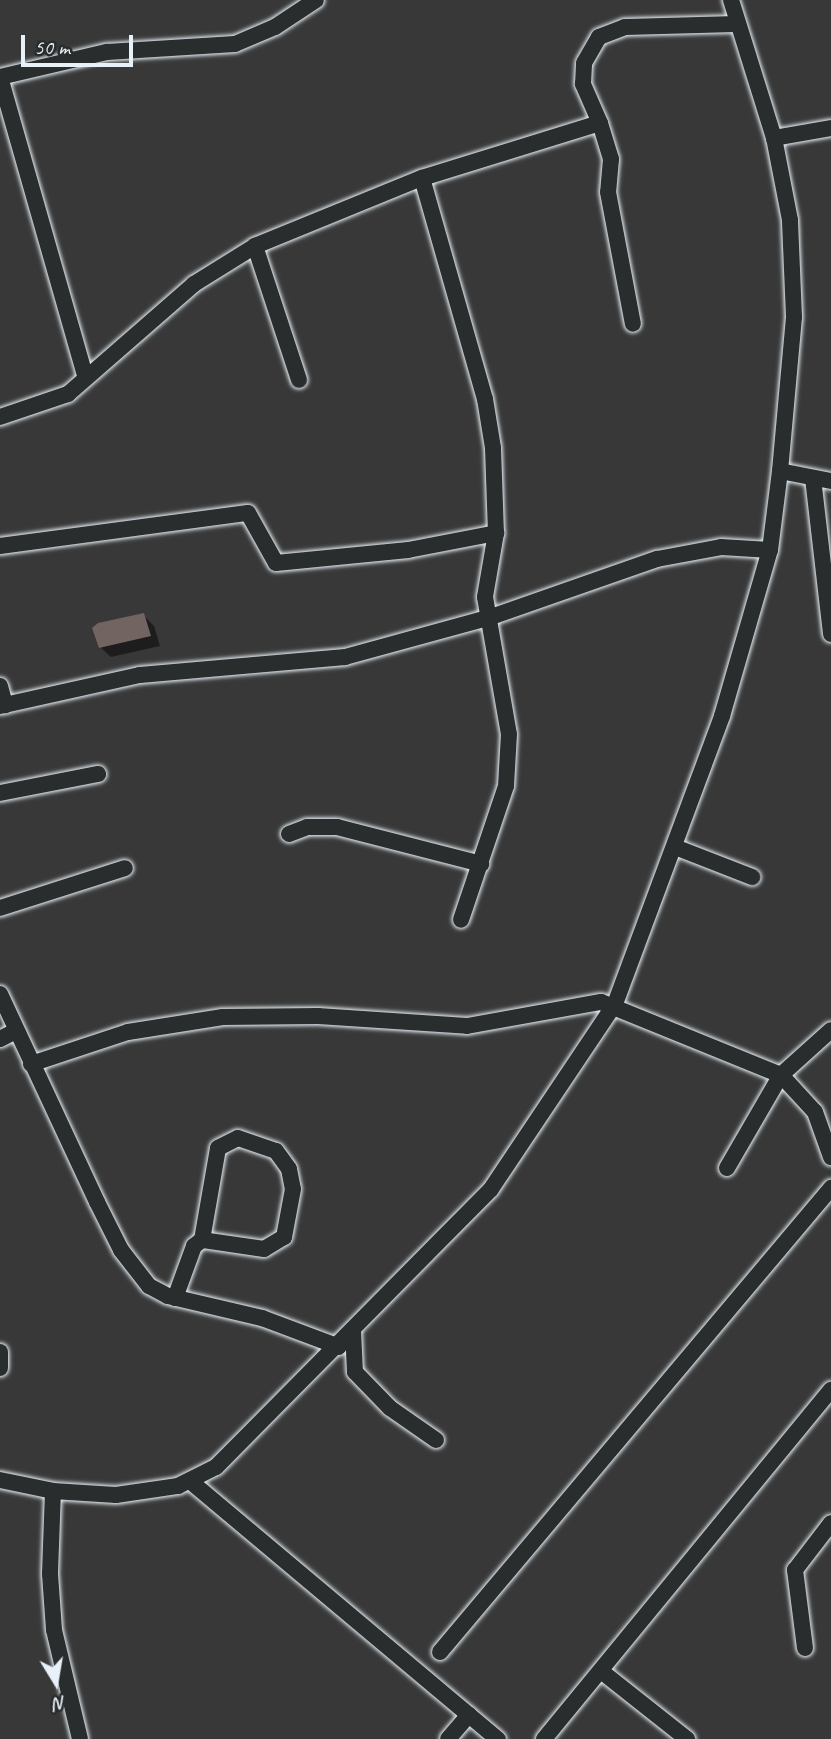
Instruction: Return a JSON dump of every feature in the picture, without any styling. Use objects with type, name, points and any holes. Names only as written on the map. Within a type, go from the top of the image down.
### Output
[{"type":"street","points":[[86,378],[0,77],[107,52],[235,44],[275,27],[316,0]]},
{"type":"street","points":[[0,1480],[52,1491],[116,1495],[155,1492],[190,1481],[238,1448],[491,1189],[615,1004],[722,716],[770,550],[780,471],[794,265],[774,138],[732,0]]},
{"type":"street","points":[[633,324],[608,192],[611,159],[600,123],[583,84],[584,63],[599,37],[625,27],[737,23]]},
{"type":"street","points":[[0,416],[55,399],[86,378],[194,284],[255,246],[422,178],[600,123]]},
{"type":"street","points":[[774,138],[831,128]]},
{"type":"street","points":[[422,178],[485,399],[493,448],[496,533],[485,588],[509,734],[506,786],[461,920]]},
{"type":"street","points":[[255,246],[299,380]]},
{"type":"street","points":[[780,471],[831,481]]},
{"type":"street","points":[[813,478],[831,635]]},
{"type":"street","points":[[0,546],[239,513],[248,513],[256,521],[266,551],[276,563],[408,550],[496,533]]},
{"type":"street","points":[[0,686],[2,705],[140,675],[345,657],[491,617],[668,556],[721,547],[770,550]]},
{"type":"street","points":[[0,793],[98,774]]},
{"type":"street","points":[[289,834],[307,827],[337,827],[481,864]]},
{"type":"street","points":[[675,847],[752,877]]},
{"type":"street","points":[[0,908],[125,868]]},
{"type":"street","points":[[0,995],[121,1250],[149,1286],[175,1298],[261,1318],[339,1347]]},
{"type":"street","points":[[31,1064],[128,1032],[223,1017],[305,1015],[467,1026],[590,1003],[615,1004],[781,1075],[815,1112],[831,1157]]},
{"type":"street","points":[[727,1168],[781,1075],[831,1030]]},
{"type":"street","points":[[0,1039],[16,1031]]},
{"type":"street","points":[[175,1298],[194,1247],[201,1240],[218,1148],[239,1138],[276,1151],[289,1169],[293,1189],[284,1237],[264,1249],[201,1240]]},
{"type":"street","points":[[440,1651],[831,1188]]},
{"type":"street","points":[[354,1330],[355,1372],[390,1408],[436,1440]]},
{"type":"street","points":[[0,1352],[0,1368]]},
{"type":"street","points":[[544,1739],[831,1390]]},
{"type":"street","points":[[190,1481],[498,1739]]},
{"type":"street","points":[[52,1491],[54,1630],[80,1739]]},
{"type":"street","points":[[805,1648],[795,1570],[831,1523]]},
{"type":"street","points":[[601,1671],[687,1739]]},
{"type":"street","points":[[448,1739],[469,1715]]},
{"type":"building","points":[[144,613],[151,636],[99,648],[92,628],[98,623]]}]
